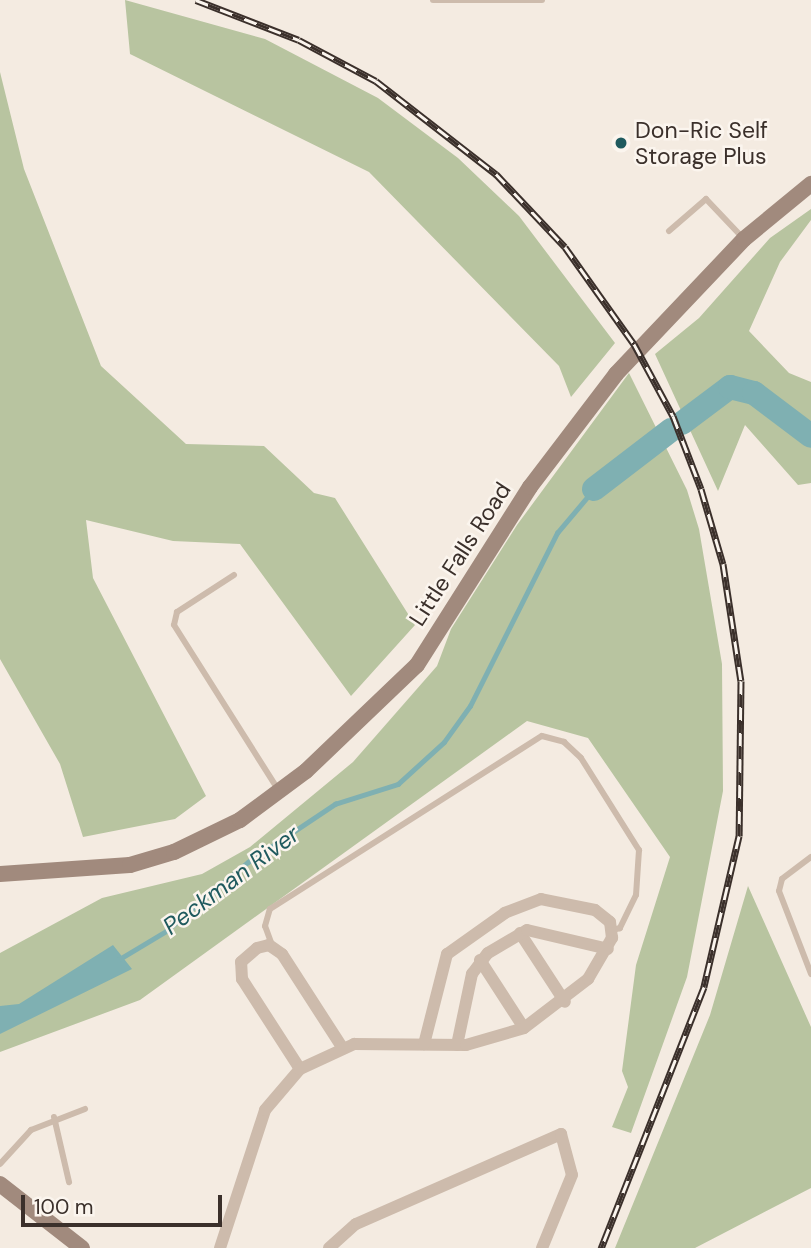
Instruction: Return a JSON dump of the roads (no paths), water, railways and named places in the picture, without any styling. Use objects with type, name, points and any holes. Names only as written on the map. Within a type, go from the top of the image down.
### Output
[{"type":"street","name":"Little Falls Road","points":[[0,874],[93,869],[174,852],[280,792],[397,689],[586,411],[744,239],[811,184]]},
{"type":"street","points":[[220,1248],[236,1212],[261,1121],[300,1069],[342,1048],[457,1045],[524,1028],[565,1002],[608,949],[613,930],[595,910],[524,902],[447,954],[424,1044]]},
{"type":"street","points":[[457,1045],[480,960],[520,933],[608,949]]},
{"type":"street","points":[[520,933],[565,1002]]},
{"type":"street","points":[[300,1069],[240,974],[246,956],[273,946],[342,1048]]},
{"type":"street","points":[[480,960],[524,1028]]},
{"type":"street","points":[[329,1248],[356,1224],[561,1134],[572,1175],[542,1248]]},
{"type":"street","points":[[0,1184],[82,1248]]},
{"type":"lane","points":[[433,0],[542,0]]},
{"type":"lane","points":[[669,232],[706,199],[744,239]]},
{"type":"lane","points":[[234,575],[177,612],[174,625],[280,792]]},
{"type":"lane","points":[[273,946],[265,926],[270,909],[542,736],[564,742],[581,758],[639,850],[636,895],[621,928],[613,930]]},
{"type":"lane","points":[[811,857],[782,879],[779,891],[811,974]]},
{"type":"lane","points":[[0,1164],[31,1130],[54,1117],[85,1109]]},
{"type":"lane","points":[[54,1117],[69,1182]]},
{"type":"water","points":[[113,945],[132,969],[0,1034],[0,1006],[19,1004]]},
{"type":"waterway","name":"Peckman River","points":[[682,423],[730,387],[754,393],[811,436]]},
{"type":"waterway","name":"Peckman River","points":[[594,489],[671,430]]},
{"type":"waterway","name":"Peckman River","points":[[118,960],[166,931],[248,862],[335,804],[398,784],[444,742],[470,706],[557,533],[594,489]]},
{"type":"railway","points":[[196,0],[299,40],[376,81],[496,174],[565,247],[634,344],[673,416],[701,489],[723,564],[741,681],[739,836],[704,987],[601,1248]]},
{"type":"place","name":"Don-Ric Self Storage Plus","points":[[621,143]]}]
